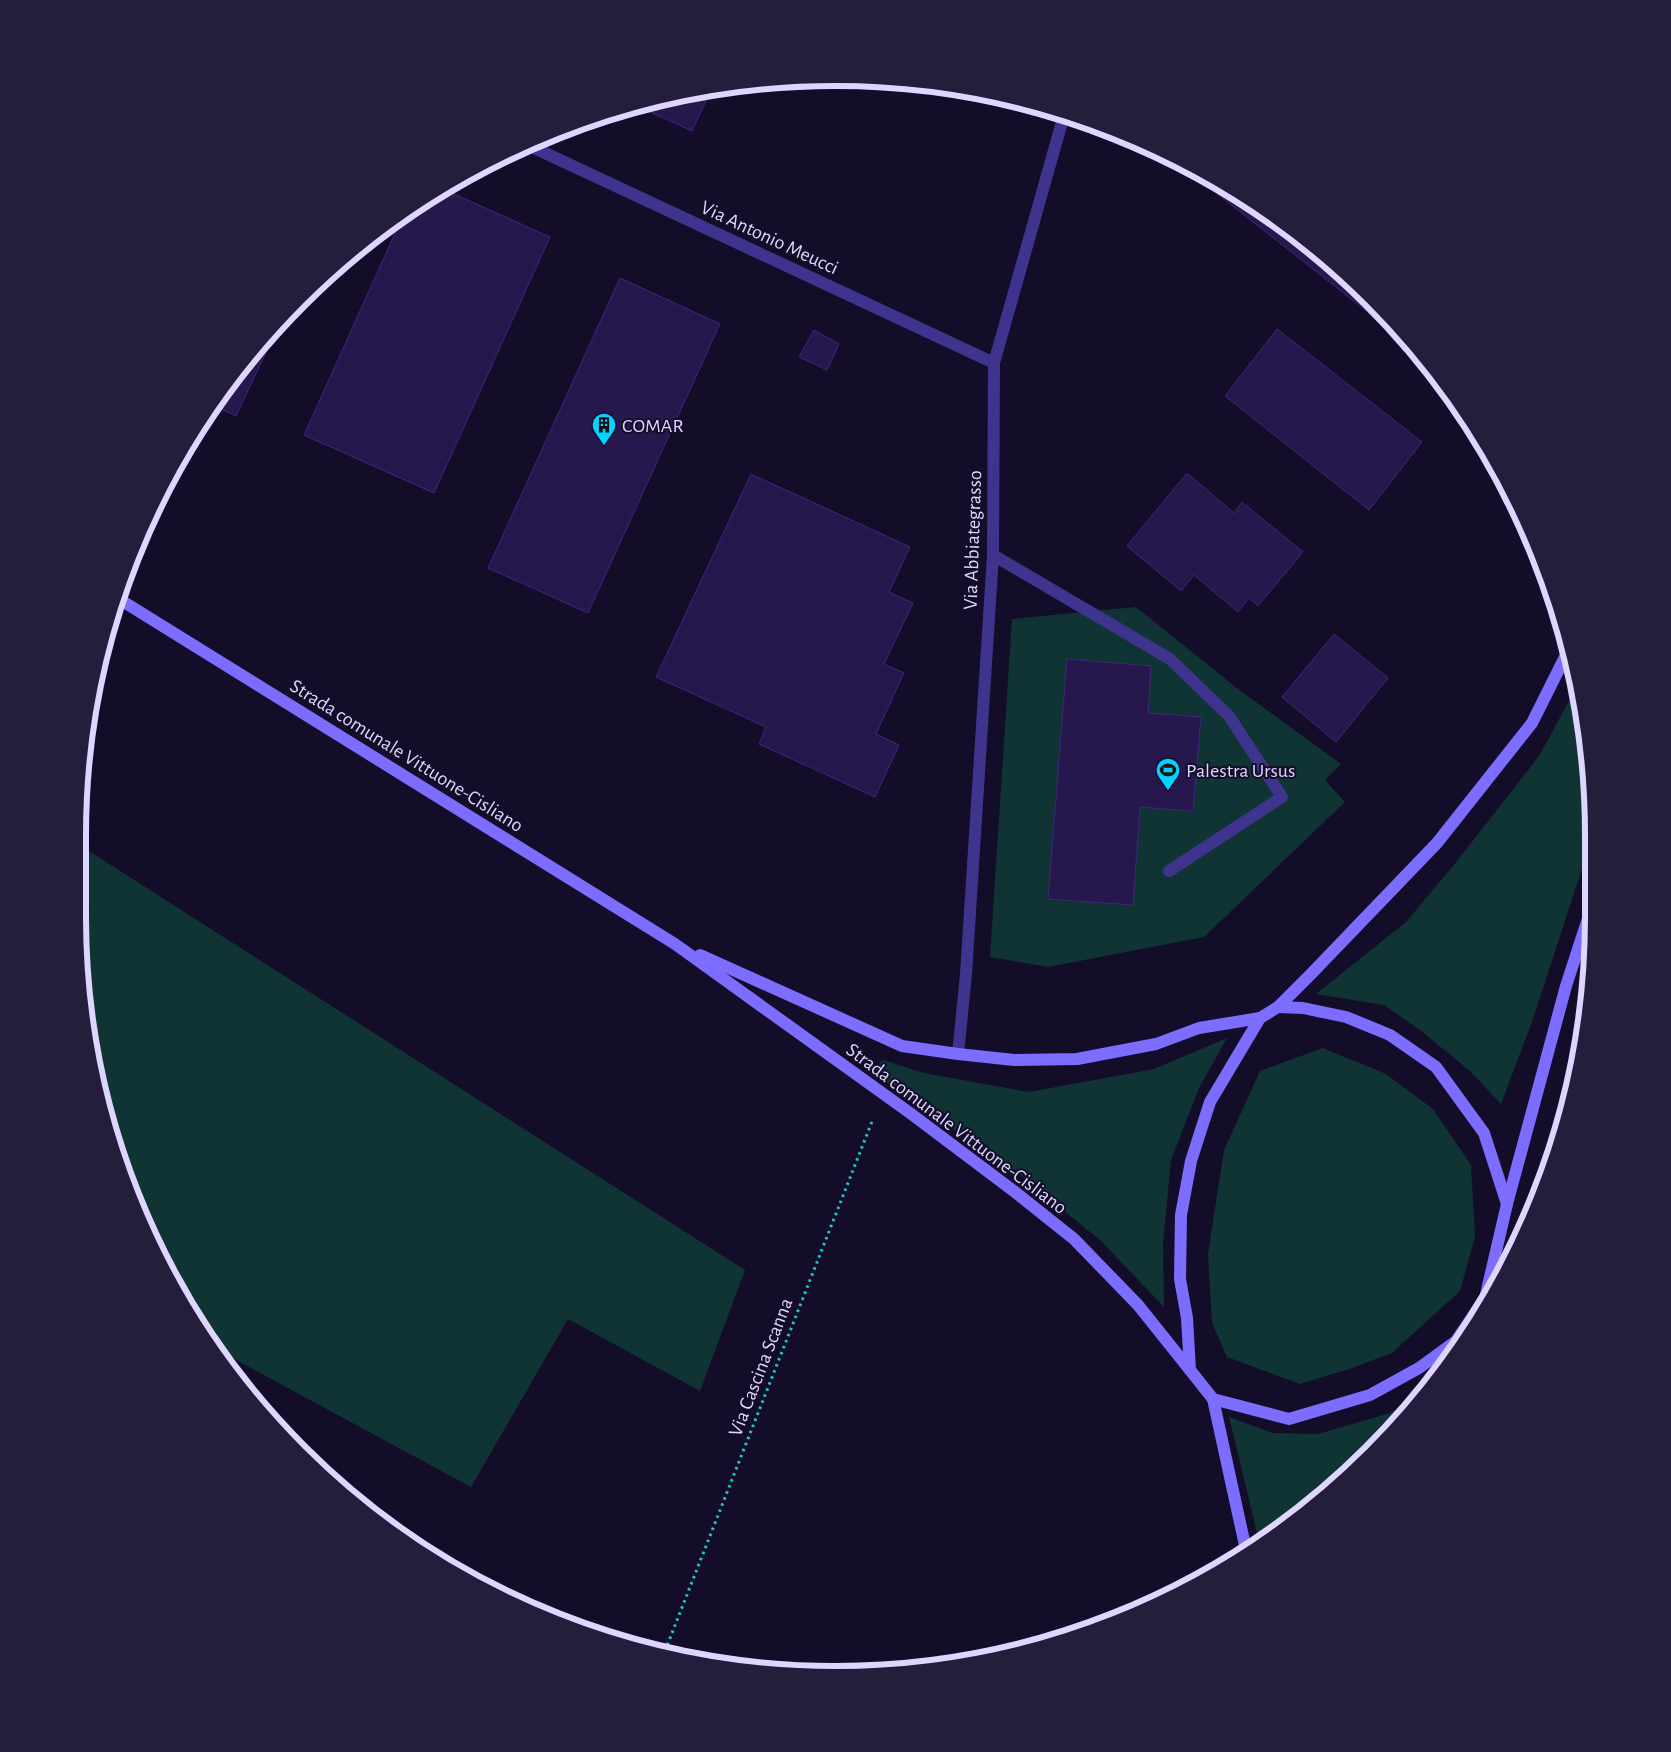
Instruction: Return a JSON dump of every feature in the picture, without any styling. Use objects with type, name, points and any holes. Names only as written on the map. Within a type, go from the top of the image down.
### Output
[{"type":"main road","name":"Strada comunale Vittuone-Cisliano","points":[[124,602],[675,944],[883,1094],[1015,1192],[1074,1240],[1138,1305],[1213,1399]]},
{"type":"main road","points":[[1190,1370],[1187,1318],[1180,1279],[1181,1215],[1191,1160],[1210,1102],[1260,1018],[1278,1007],[1437,843],[1532,723],[1564,662]]},
{"type":"main road","points":[[1489,1281],[1507,1204],[1566,986],[1584,929]]},
{"type":"main road","name":"Strada comunale Vittuone-Cisliano","points":[[675,944],[902,1046],[958,1054],[1014,1060],[1077,1059],[1156,1044],[1199,1028],[1260,1018]]},
{"type":"main road","points":[[1278,1007],[1304,1008],[1346,1017],[1390,1035],[1436,1067],[1484,1133],[1507,1204]]},
{"type":"main road","points":[[1245,1544],[1213,1399],[1289,1419],[1370,1395],[1419,1368],[1449,1346]]},
{"type":"street","name":"Via Abbiategrasso","points":[[958,1054],[966,974],[993,555],[994,363],[1062,122]]},
{"type":"street","name":"Via Antonio Meucci","points":[[536,149],[994,363]]},
{"type":"street","points":[[993,555],[1170,659],[1229,716],[1282,797],[1169,871]]},
{"type":"path","name":"Via Cascina Scanna","points":[[667,1646],[883,1094]]},
{"type":"green space","name":"Palestra Ursus","points":[[1136,607],[1238,689],[1341,764],[1325,780],[1345,802],[1204,937],[1048,967],[990,957],[1012,619]]},
{"type":"green space","points":[[1571,697],[1583,786],[1585,859],[1533,1019],[1501,1104],[1471,1072],[1420,1030],[1384,1005],[1316,994],[1406,922],[1453,866],[1539,756]]},
{"type":"green space","points":[[86,849],[745,1270],[700,1391],[568,1319],[471,1487],[229,1356],[187,1291],[143,1203],[126,1157],[101,1063],[88,966]]},
{"type":"green space","points":[[1227,1038],[1199,1088],[1171,1160],[1163,1243],[1164,1307],[1101,1241],[1018,1173],[871,1072],[883,1060],[924,1073],[1029,1092],[1154,1069]]},
{"type":"green space","points":[[1323,1048],[1386,1074],[1433,1109],[1471,1165],[1475,1237],[1460,1291],[1392,1353],[1300,1384],[1227,1357],[1212,1323],[1208,1254],[1224,1150],[1260,1071]]},
{"type":"green space","points":[[1404,1405],[1330,1480],[1292,1511],[1258,1535],[1229,1417],[1273,1433],[1318,1434],[1390,1413]]},
{"type":"building","points":[[707,98],[692,131],[647,111]]},
{"type":"building","points":[[1206,185],[1252,213],[1292,241],[1330,272],[1381,323]]},
{"type":"building","points":[[452,193],[550,237],[434,493],[304,435],[397,228]]},
{"type":"building","name":"COMAR","points":[[620,278],[720,324],[588,613],[488,568]]},
{"type":"building","points":[[1277,329],[1422,442],[1369,510],[1225,396]]},
{"type":"building","points":[[814,330],[839,344],[827,370],[799,357]]},
{"type":"building","points":[[271,343],[236,416],[220,409]]},
{"type":"building","points":[[1187,473],[1234,513],[1242,502],[1303,552],[1258,606],[1249,598],[1238,612],[1194,575],[1181,591],[1127,546]]},
{"type":"building","points":[[751,474],[910,547],[889,592],[913,603],[884,664],[904,673],[876,734],[899,745],[875,797],[759,744],[766,727],[656,677]]},
{"type":"building","points":[[1334,634],[1388,678],[1336,742],[1282,697]]},
{"type":"building","points":[[1067,659],[1151,666],[1148,713],[1201,717],[1193,811],[1140,807],[1133,905],[1048,899]]},
{"type":"place","name":"COMAR","points":[[604,446]]},
{"type":"place","name":"Palestra Ursus","points":[[1168,791]]}]
